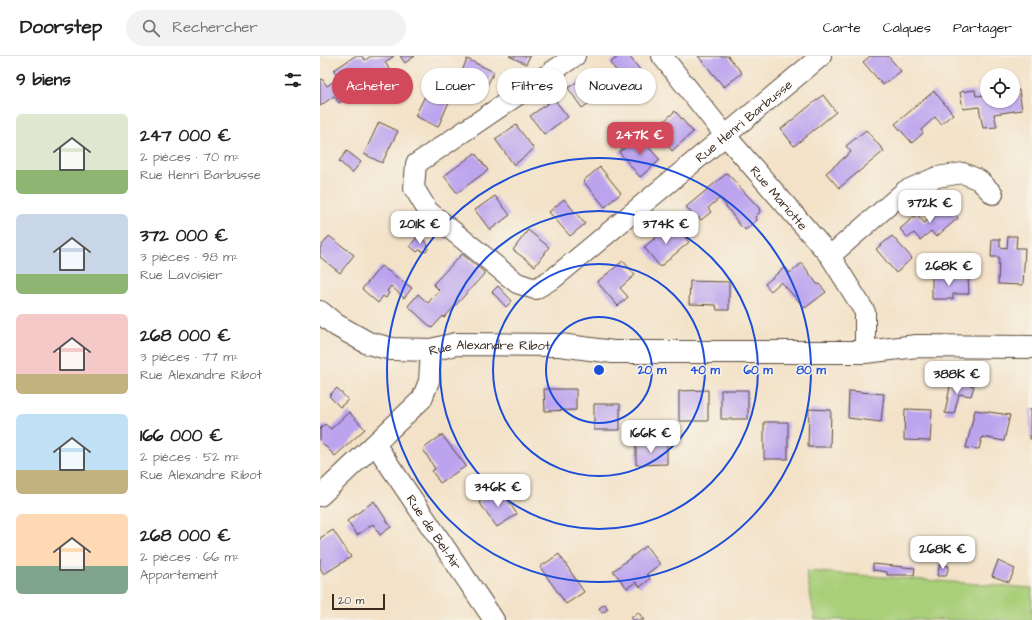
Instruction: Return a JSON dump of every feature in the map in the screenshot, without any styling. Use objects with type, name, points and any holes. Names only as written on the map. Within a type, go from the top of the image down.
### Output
[{"type":"main road","name":"Rue Alexandre Ribot","points":[[320,312],[336,325],[368,343],[392,349],[431,350],[456,359],[559,359],[613,352],[865,352],[917,346],[1032,347]]},
{"type":"main road","name":"Rue Alexandre Ribot","points":[[865,352],[918,360],[1032,360]]},
{"type":"street","name":"Rue Henri Barbusse","points":[[575,56],[416,164],[414,188],[428,211],[517,283],[535,289],[554,278],[821,56]]},
{"type":"street","name":"Rue Mariotte","points":[[662,56],[726,135],[830,256],[865,312],[865,352]]},
{"type":"street","points":[[830,256],[905,191],[937,177],[963,172],[979,180],[993,194]]},
{"type":"street","points":[[320,496],[422,399],[429,382],[431,350]]},
{"type":"street","name":"Rue de Bel-Air","points":[[375,444],[494,620]]},
{"type":"green space","points":[[806,571],[1032,588],[1032,620],[815,620]]},
{"type":"building","points":[[355,56],[362,56],[365,60],[371,56],[394,56],[385,62],[388,68],[337,68]]},
{"type":"building","points":[[400,56],[415,56],[405,63]]},
{"type":"building","points":[[509,56],[530,56],[526,64]]},
{"type":"building","points":[[619,56],[629,56],[639,68],[614,68],[610,63]]},
{"type":"building","points":[[698,56],[728,56],[742,73],[724,87]]},
{"type":"building","points":[[870,56],[888,56],[901,71],[883,85],[863,62]]},
{"type":"building","points":[[467,59],[486,68],[463,68]]},
{"type":"building","points":[[489,70],[494,72],[489,82]]},
{"type":"building","points":[[322,79],[327,86],[332,83],[332,97],[320,106],[320,80]]},
{"type":"building","points":[[575,83],[575,98],[568,88]]},
{"type":"building","points":[[975,90],[976,96],[980,96],[980,108],[1020,108],[1020,97],[1022,110],[994,114],[997,127],[983,128],[979,107],[963,109],[960,92]]},
{"type":"building","points":[[934,91],[953,114],[941,124],[935,117],[921,130],[923,133],[912,143],[895,124]]},
{"type":"building","points":[[823,95],[836,112],[794,146],[781,129]]},
{"type":"building","points":[[421,104],[448,104],[438,127],[415,116]]},
{"type":"building","points":[[547,104],[558,104],[568,117],[544,134],[530,116]]},
{"type":"building","points":[[579,104],[588,104],[582,108]]},
{"type":"building","points":[[675,111],[693,132],[672,151],[655,130]]},
{"type":"building","points":[[379,122],[398,131],[382,163],[364,154]]},
{"type":"building","points":[[516,125],[534,149],[514,165],[495,139]]},
{"type":"building","points":[[866,130],[884,151],[839,188],[826,173],[851,152],[846,146]]},
{"type":"building","points":[[639,136],[660,160],[640,177],[619,152]]},
{"type":"building","points":[[347,151],[361,162],[352,173],[339,161]]},
{"type":"building","points":[[475,153],[488,170],[457,193],[444,176]]},
{"type":"building","points":[[600,167],[621,193],[605,207],[583,181]]},
{"type":"building","points":[[727,173],[759,208],[760,212],[755,217],[757,220],[745,230],[720,198],[708,208],[711,212],[701,220],[698,217],[696,218],[686,207]]},
{"type":"building","points":[[495,196],[510,215],[490,230],[475,210]]},
{"type":"building","points":[[564,199],[585,224],[570,236],[549,212]]},
{"type":"building","points":[[947,204],[958,218],[936,237],[931,231],[920,240],[914,233],[908,238],[900,229],[917,214],[924,223]]},
{"type":"building","points":[[673,224],[689,242],[660,267],[644,247]]},
{"type":"building","points":[[528,230],[549,247],[535,266],[513,250]]},
{"type":"building","points":[[329,236],[354,255],[340,273],[320,257],[320,248]]},
{"type":"building","points":[[418,236],[427,243],[428,249],[426,252],[419,250],[417,252],[410,246]]},
{"type":"building","points":[[892,236],[912,258],[896,273],[876,249]]},
{"type":"building","points":[[1008,236],[1017,236],[1016,248],[1025,248],[1023,285],[998,284],[999,257],[991,257],[992,239],[1000,239],[1000,247],[1007,248]]},
{"type":"building","points":[[462,254],[485,273],[444,318],[443,316],[432,328],[408,306],[418,294],[428,303],[439,290],[433,284]]},
{"type":"building","points":[[623,261],[635,275],[620,288],[628,297],[618,306],[597,282]]},
{"type":"building","points":[[802,263],[817,284],[819,284],[826,292],[805,308],[781,282],[771,291],[765,284],[785,267],[790,273]]},
{"type":"building","points":[[381,266],[412,288],[404,298],[391,286],[387,291],[389,293],[386,298],[383,296],[378,303],[362,289]]},
{"type":"building","points":[[932,276],[968,277],[969,294],[953,294],[953,299],[932,299]]},
{"type":"building","points":[[690,281],[729,282],[729,310],[717,310],[716,305],[689,304]]},
{"type":"building","points":[[498,286],[512,301],[506,307],[492,292]]},
{"type":"building","points":[[951,381],[974,386],[971,396],[959,394],[954,414],[945,413]]},
{"type":"building","points":[[337,388],[348,400],[340,407],[329,396]]},
{"type":"building","points":[[544,389],[576,389],[576,410],[545,411]]},
{"type":"building","points":[[708,390],[708,421],[679,421],[679,391]]},
{"type":"building","points":[[721,390],[748,390],[748,419],[721,419]]},
{"type":"building","points":[[849,391],[884,394],[881,422],[848,418]]},
{"type":"building","points":[[594,404],[620,404],[620,430],[594,430]]},
{"type":"building","points":[[809,409],[831,410],[830,447],[808,447]]},
{"type":"building","points":[[905,409],[932,410],[930,441],[904,440]]},
{"type":"building","points":[[1030,409],[1032,409],[1032,439],[1030,439]]},
{"type":"building","points":[[975,410],[1010,415],[1004,441],[982,437],[979,449],[966,448]]},
{"type":"building","points":[[349,412],[365,429],[335,456],[320,441],[320,429],[325,424],[331,429]]},
{"type":"building","points":[[764,422],[788,422],[788,459],[764,459]]},
{"type":"building","points":[[442,435],[466,466],[440,483],[432,471],[435,469],[423,449]]},
{"type":"building","points":[[636,443],[667,443],[667,464],[636,465]]},
{"type":"building","points":[[499,488],[517,514],[497,527],[479,502]]},
{"type":"building","points":[[374,501],[391,527],[380,535],[373,524],[357,535],[347,521]]},
{"type":"building","points":[[333,530],[351,557],[324,574],[320,568],[320,538]]},
{"type":"building","points":[[646,546],[660,564],[647,574],[650,579],[640,587],[636,582],[627,588],[613,571]]},
{"type":"building","points":[[559,554],[584,592],[566,604],[540,567]]},
{"type":"building","points":[[998,561],[1015,569],[1009,582],[992,576]]},
{"type":"building","points":[[873,564],[915,568],[914,575],[887,575],[887,572],[873,570]]},
{"type":"building","points":[[940,564],[949,566],[946,576],[937,576]]},
{"type":"building","points":[[605,604],[608,609],[602,613],[599,608]]},
{"type":"building","points":[[638,612],[644,620],[632,620],[631,618]]}]
